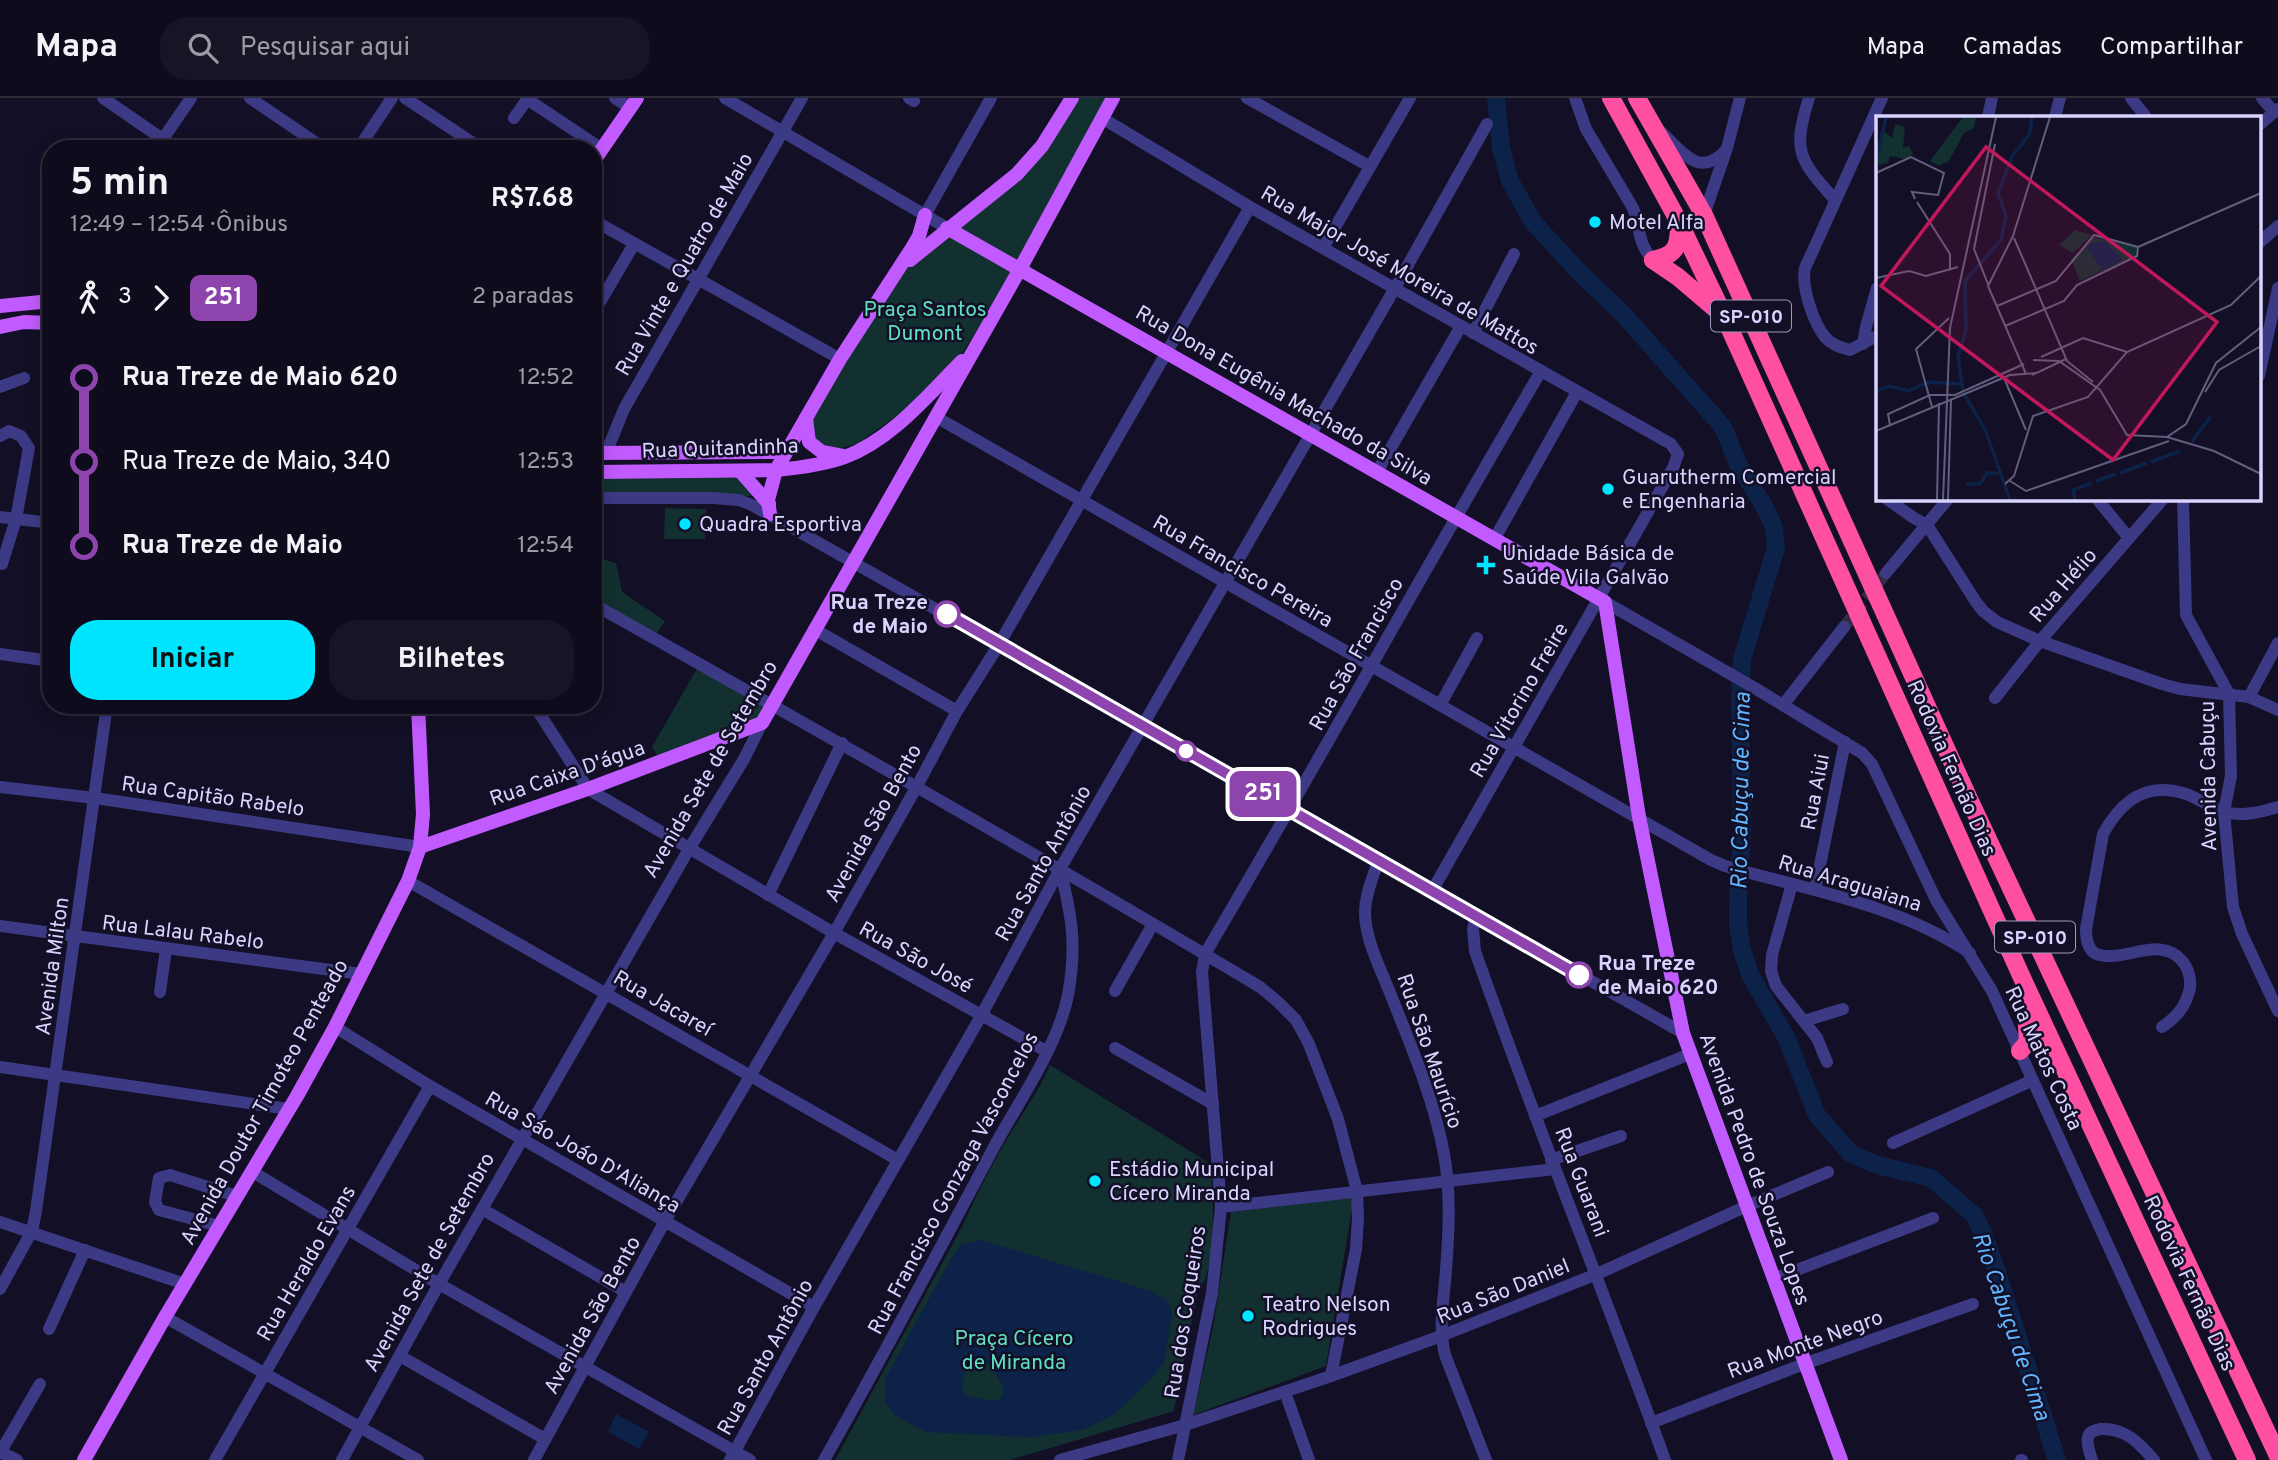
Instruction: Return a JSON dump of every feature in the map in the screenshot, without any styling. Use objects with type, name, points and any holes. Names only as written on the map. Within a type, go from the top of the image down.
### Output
[{"type":"highway","name":"Rodovia Fernão Dias","points":[[1611,98],[1679,222],[1725,318],[2024,982],[2247,1460]]},
{"type":"highway","name":"Rodovia Fernão Dias","points":[[1637,98],[1704,215],[1972,805],[2278,1456]]},
{"type":"highway","points":[[1653,260],[1664,257],[1676,248],[1679,222]]},
{"type":"highway","points":[[1653,260],[1678,277],[1725,318]]},
{"type":"highway","points":[[2020,1051],[2028,1042],[2024,982]]},
{"type":"main road","name":"Avenida Sete de Setembro","points":[[762,723],[1114,98]]},
{"type":"main road","points":[[892,279],[915,255],[1002,187],[1031,160],[1069,99]]},
{"type":"main road","points":[[602,149],[634,103]]},
{"type":"main road","points":[[769,509],[770,489],[776,470],[840,359],[919,236],[925,215]]},
{"type":"main road","name":"Rua Dona Eugênia Machado da Silva","points":[[947,228],[1603,601]]},
{"type":"main road","points":[[0,306],[42,303]]},
{"type":"main road","points":[[0,327],[24,322],[42,323]]},
{"type":"main road","name":"Rua Quitandinha","points":[[602,472],[776,470],[804,468],[846,456],[883,435],[912,412],[975,348]]},
{"type":"main road","points":[[806,418],[807,435],[814,447],[822,452],[846,456]]},
{"type":"main road","name":"Rua Quitandinha","points":[[602,453],[786,452]]},
{"type":"main road","points":[[740,471],[769,509]]},
{"type":"main road","name":"Avenida Pedro de Souza Lopes","points":[[1603,601],[1639,817],[1683,1032],[1841,1460]]},
{"type":"main road","name":"Avenida Doutor Timoteo Penteado","points":[[84,1460],[335,1027],[408,881],[420,847],[423,814],[419,714]]},
{"type":"main road","name":"Rua Caixa D'água","points":[[420,847],[588,789],[762,723]]},
{"type":"street","points":[[103,98],[155,140]]},
{"type":"street","points":[[163,140],[191,98]]},
{"type":"street","points":[[250,98],[312,140]]},
{"type":"street","points":[[364,140],[392,98]]},
{"type":"street","points":[[405,98],[468,140]]},
{"type":"street","points":[[615,98],[634,103]]},
{"type":"street","points":[[725,98],[947,228]]},
{"type":"street","name":"Rua Vinte e Quatro de Maio","points":[[602,449],[802,98]]},
{"type":"street","points":[[925,215],[991,98]]},
{"type":"street","points":[[1247,98],[1370,166]]},
{"type":"street","points":[[1323,248],[1410,98]]},
{"type":"street","points":[[1575,98],[1586,129],[1633,208],[1642,247],[1653,260]]},
{"type":"street","points":[[1704,215],[1727,148],[1740,98]]},
{"type":"street","points":[[1809,98],[1799,135],[1800,147],[1808,165],[1835,200]]},
{"type":"street","points":[[1876,337],[1854,349],[1845,349],[1825,337],[1803,281],[1805,268],[1882,98]]},
{"type":"street","points":[[1988,116],[1992,98]]},
{"type":"street","points":[[2055,116],[2060,98]]},
{"type":"street","points":[[2131,98],[2145,116]]},
{"type":"street","points":[[2260,124],[2276,111],[2262,98]]},
{"type":"street","points":[[514,118],[528,99],[578,140]]},
{"type":"street","name":"Rua Major José Moreira de Mattos","points":[[1102,118],[1250,207],[1671,444],[1678,454]]},
{"type":"street","points":[[1651,122],[1684,153],[1700,163],[1709,164],[1727,148]]},
{"type":"street","name":"Rua Santo Antônio","points":[[732,1456],[981,1016],[1060,869],[1395,288],[1486,124]]},
{"type":"street","name":"Avenida São Bento","points":[[534,1460],[666,1221],[834,933],[957,711],[1000,644],[1250,207]]},
{"type":"street","points":[[602,225],[840,359]]},
{"type":"street","points":[[2260,242],[2278,226]]},
{"type":"street","points":[[602,299],[634,244]]},
{"type":"street","points":[[1377,472],[1514,254]]},
{"type":"street","points":[[2260,371],[2278,288]]},
{"type":"street","points":[[1863,344],[1876,292]]},
{"type":"street","name":"Rua São Francisco","points":[[1205,954],[1291,810],[1455,516],[1541,372]]},
{"type":"street","points":[[0,387],[24,378]]},
{"type":"street","points":[[1494,538],[1577,392]]},
{"type":"street","name":"Rua Francisco Pereira","points":[[936,417],[1371,667],[1725,866],[1754,874]]},
{"type":"street","points":[[0,436],[9,431],[21,436],[29,448],[16,519],[2,564]]},
{"type":"street","name":"Rua Vitorino Freire","points":[[1432,891],[1513,746],[1603,601],[1674,468],[1678,454]]},
{"type":"street","points":[[602,498],[713,498],[739,500],[769,509],[853,561],[1476,917],[1683,1032]]},
{"type":"street","points":[[1887,500],[1927,525],[1983,611],[1997,622],[2040,641],[2162,684],[2180,689],[2249,697],[2278,710]]},
{"type":"street","points":[[1886,573],[1947,500]]},
{"type":"street","points":[[2098,500],[2129,538]]},
{"type":"street","name":"Rua Hélio","points":[[1994,698],[2162,500]]},
{"type":"street","name":"Avenida Cabuçu","points":[[2183,500],[2186,615],[2229,694],[2231,776],[2224,812],[2233,907],[2242,934],[2278,1011]]},
{"type":"street","points":[[0,517],[42,522]]},
{"type":"street","name":"Rua Dona Eugênia Machado da Silva","points":[[1603,601],[1724,670]]},
{"type":"street","points":[[602,609],[842,743],[1205,954],[1260,987],[1296,1020],[1309,1044],[1338,1119],[1357,1191],[1359,1218],[1356,1249],[1331,1376]]},
{"type":"street","points":[[1783,705],[1844,627]]},
{"type":"street","points":[[814,629],[957,711]]},
{"type":"street","points":[[1440,705],[1477,638]]},
{"type":"street","points":[[2249,697],[2278,643]]},
{"type":"street","points":[[0,654],[42,660]]},
{"type":"street","name":"Rua Matos Costa","points":[[1724,670],[1868,757],[1936,900],[1992,991],[2206,1460]]},
{"type":"street","name":"Avenida Milton","points":[[32,1231],[106,714]]},
{"type":"street","points":[[540,714],[588,789]]},
{"type":"street","name":"Avenida Sete de Setembro","points":[[342,1460],[439,1284],[689,849],[744,759],[762,723]]},
{"type":"street","points":[[729,737],[744,759]]},
{"type":"street","name":"Rua Aiui","points":[[1815,890],[1845,742]]},
{"type":"street","points":[[768,895],[842,743]]},
{"type":"street","name":"Rua Capitão Rabelo","points":[[0,787],[95,798],[420,847]]},
{"type":"street","name":"Rua São José","points":[[588,789],[834,933],[1046,1051]]},
{"type":"street","points":[[2162,1027],[2180,1012],[2189,991],[2191,981],[2183,962],[2175,955],[2161,950],[2102,956],[2091,949],[2086,940],[2085,929],[2103,834],[2120,809],[2142,793],[2171,790],[2224,812],[2241,814],[2278,807]]},
{"type":"street","name":"Rua São Maurício","points":[[1378,861],[1366,895],[1365,914],[1370,940],[1433,1110],[1448,1182],[1450,1231],[1441,1336],[1445,1355],[1486,1460]]},
{"type":"street","name":"Rua Francisco Gonzaga Vasconcelos","points":[[824,1460],[904,1318],[1046,1051],[1067,998],[1073,956],[1070,911],[1060,869]]},
{"type":"street","name":"Rua Araguaiana","points":[[1754,874],[1917,922],[1970,953]]},
{"type":"street","name":"Rua Jacareí","points":[[408,881],[898,1160]]},
{"type":"street","points":[[1792,884],[1772,956],[1771,971],[1776,985],[1817,1038],[1828,1062]]},
{"type":"street","name":"Rua Guarani","points":[[1476,917],[1473,929],[1475,951],[1664,1460]]},
{"type":"street","points":[[1115,991],[1153,924]]},
{"type":"street","name":"Rua Lalau Rabelo","points":[[0,926],[361,974]]},
{"type":"street","points":[[159,992],[166,949]]},
{"type":"street","name":"Rua dos Coqueiros","points":[[1178,1460],[1212,1293],[1221,1207],[1202,972],[1205,954]]},
{"type":"street","points":[[1804,1021],[1843,1009]]},
{"type":"street","name":"Rua Sáo Joáo D'Aliança","points":[[335,1027],[430,1086],[814,1307]]},
{"type":"street","points":[[1115,1048],[1213,1104]]},
{"type":"street","points":[[1535,1116],[1690,1054]]},
{"type":"street","points":[[0,1067],[289,1109]]},
{"type":"street","points":[[1893,1143],[2033,1080]]},
{"type":"street","name":"Rua Heraldo Evans","points":[[215,1460],[430,1086]]},
{"type":"street","points":[[1221,1207],[1448,1182],[1553,1164],[1621,1136]]},
{"type":"street","points":[[251,1171],[732,1456],[750,1460]]},
{"type":"street","name":"Rua São Daniel","points":[[1185,1425],[1441,1336],[1597,1274],[1828,1172]]},
{"type":"street","points":[[219,1226],[159,1210],[155,1202],[159,1178],[170,1175],[236,1196]]},
{"type":"street","points":[[482,1209],[626,1292]]},
{"type":"street","points":[[1773,1279],[1933,1218]]},
{"type":"street","points":[[0,1222],[185,1284]]},
{"type":"street","points":[[0,1289],[32,1231]]},
{"type":"street","points":[[49,1329],[85,1251]]},
{"type":"street","name":"Rua Monte Negro","points":[[1651,1423],[1804,1364],[1973,1304]]},
{"type":"street","points":[[165,1317],[418,1460]]},
{"type":"street","points":[[400,1356],[545,1439]]},
{"type":"street","points":[[17,1460],[0,1452],[40,1384]]},
{"type":"street","points":[[1285,1392],[1309,1460]]},
{"type":"street","points":[[1060,1460],[1185,1425]]},
{"type":"street","points":[[2091,1460],[2088,1435],[2096,1430],[2109,1429],[2132,1437],[2154,1460]]},
{"type":"green space","name":"Praça Santos Dumont","points":[[1078,98],[1111,98],[962,354],[902,412],[857,444],[836,449],[816,444],[812,421],[890,284],[1041,156]]},
{"type":"green space","points":[[740,472],[758,496],[602,496],[602,474]]},
{"type":"green space","name":"Quadra Esportiva","points":[[665,508],[706,509],[705,539],[664,539]]},
{"type":"green space","points":[[602,560],[616,563],[622,592],[665,621],[655,636],[602,606]]},
{"type":"green space","points":[[699,665],[766,703],[756,722],[659,759],[652,747]]},
{"type":"green space","name":"Praça Cícero de Miranda","points":[[1050,1065],[1211,1164],[1212,1248],[1205,1280],[1198,1290],[1174,1411],[1010,1460],[835,1460],[962,1227],[993,1164]]},
{"type":"green space","points":[[1354,1197],[1326,1366],[1193,1415],[1213,1328],[1231,1212]]},
{"type":"water","name":"Praça Cícero de Miranda","points":[[981,1240],[1151,1291],[1169,1302],[1172,1315],[1164,1362],[1154,1376],[1115,1414],[1083,1430],[1030,1437],[926,1432],[896,1416],[885,1402],[885,1379],[952,1257],[962,1244]],"holes":[[[972,1359],[984,1359],[994,1370],[1004,1390],[1001,1398],[994,1401],[967,1396],[963,1391],[965,1374]]]},
{"type":"water","points":[[616,1414],[649,1432],[639,1449],[608,1432]]},
{"type":"waterway","name":"Rio Cabuçu de Cima","points":[[1496,98],[1501,148],[1510,181],[1533,222],[1623,314],[1723,427],[1738,464],[1774,527],[1776,548],[1742,659],[1742,831],[1738,926],[1750,975],[1786,1037],[1817,1115],[1850,1153],[1877,1165],[1931,1178],[1974,1215],[1996,1269],[2057,1460]]},
{"type":"tunnel","points":[[1844,627],[1886,573]]},
{"type":"bus line","name":"251","points":[[947,614],[1579,975]]},
{"type":"place","name":"Motel Alfa","points":[[1595,222]]},
{"type":"place","name":"Guarutherm Comercial e Engenharia","points":[[1608,489]]},
{"type":"place","name":"Quadra Esportiva","points":[[685,524]]},
{"type":"place","name":"Unidade Básica de Saúde Vila Galvão","points":[[1486,565]]},
{"type":"place","name":"Rua Treze de Maio","points":[[947,614]]},
{"type":"place","name":"Rua Treze de Maio 620","points":[[1579,975]]},
{"type":"place","name":"Estádio Municipal Cícero Miranda","points":[[1095,1181]]},
{"type":"place","name":"Teatro Nelson Rodrigues","points":[[1248,1316]]}]
